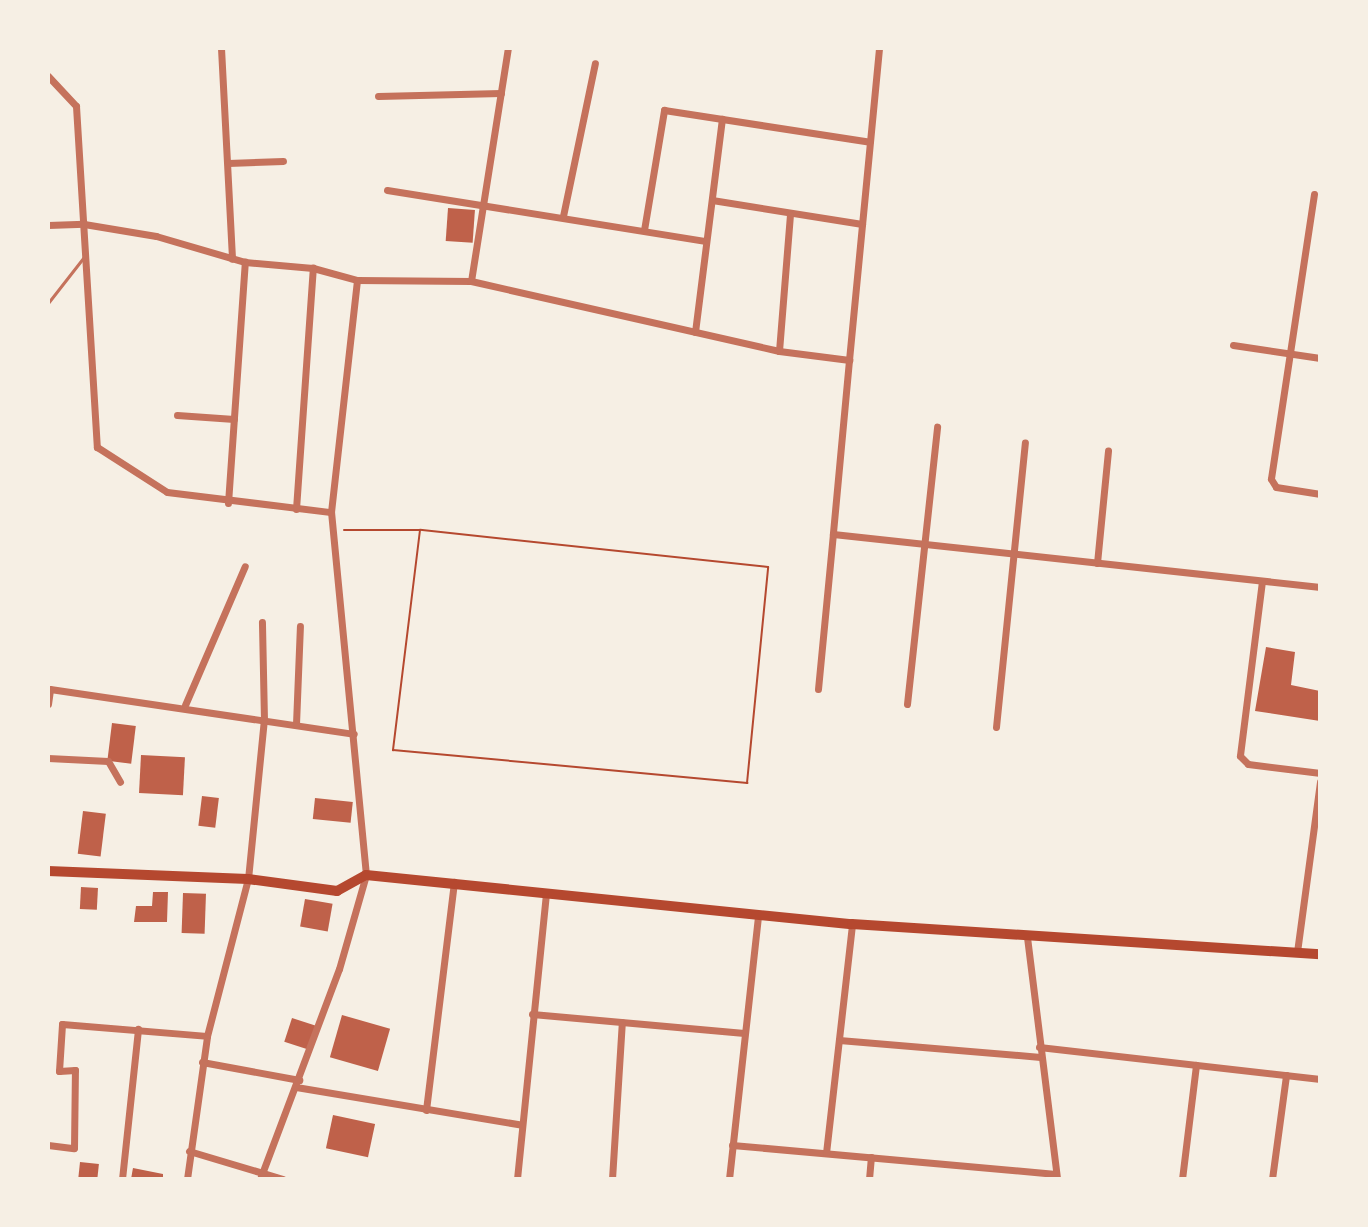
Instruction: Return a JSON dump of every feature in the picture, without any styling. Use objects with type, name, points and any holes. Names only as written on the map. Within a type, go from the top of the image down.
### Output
[{"type":"main road","points":[[48,871],[248,879],[337,891],[366,875],[852,924],[1320,954]]},
{"type":"street","points":[[221,48],[232,259]]},
{"type":"street","points":[[471,281],[486,203],[508,48]]},
{"type":"street","points":[[818,689],[879,48]]},
{"type":"street","points":[[563,216],[595,63]]},
{"type":"street","points":[[48,76],[76,106],[97,447],[167,492],[228,503],[331,512]]},
{"type":"street","points":[[378,96],[501,93]]},
{"type":"street","points":[[644,230],[664,110],[870,142]]},
{"type":"street","points":[[695,332],[722,119]]},
{"type":"street","points":[[228,163],[283,161]]},
{"type":"street","points":[[387,190],[486,203],[706,241]]},
{"type":"street","points":[[1314,194],[1271,479],[1276,487],[1320,494]]},
{"type":"street","points":[[712,200],[862,224]]},
{"type":"street","points":[[779,351],[790,214]]},
{"type":"street","points":[[48,225],[84,224],[156,236],[245,262],[313,268],[357,280],[471,281],[779,351],[849,360]]},
{"type":"street","points":[[228,503],[245,262]]},
{"type":"street","points":[[296,509],[313,268]]},
{"type":"street","points":[[262,1176],[298,1083],[366,875],[331,512],[357,280]]},
{"type":"street","points":[[1233,345],[1320,358]]},
{"type":"street","points":[[177,415],[234,419]]},
{"type":"street","points":[[907,704],[937,427]]},
{"type":"street","points":[[996,727],[1025,442]]},
{"type":"street","points":[[1097,563],[1108,451]]},
{"type":"street","points":[[833,534],[1320,587]]},
{"type":"street","points":[[185,705],[245,566]]},
{"type":"street","points":[[1262,581],[1240,756],[1248,764],[1320,773]]},
{"type":"street","points":[[187,1179],[207,1036],[248,879],[264,720],[262,622]]},
{"type":"street","points":[[296,724],[300,626]]},
{"type":"street","points":[[48,704],[50,689],[185,705],[354,734]]},
{"type":"street","points":[[48,758],[108,761],[120,782]]},
{"type":"street","points":[[1297,952],[1320,782]]},
{"type":"street","points":[[426,1110],[454,882]]},
{"type":"street","points":[[517,1179],[546,892]]},
{"type":"street","points":[[729,1179],[758,916]]},
{"type":"street","points":[[826,1153],[852,924]]},
{"type":"street","points":[[732,1145],[1056,1176],[1027,937]]},
{"type":"street","points":[[532,1014],[744,1033]]},
{"type":"street","points":[[612,1179],[622,1022]]},
{"type":"street","points":[[48,1145],[74,1148],[75,1070],[59,1071],[62,1024],[207,1036]]},
{"type":"street","points":[[122,1179],[138,1029]]},
{"type":"street","points":[[839,1040],[1040,1057]]},
{"type":"street","points":[[1039,1047],[1320,1079]]},
{"type":"street","points":[[202,1062],[426,1110],[522,1125]]},
{"type":"street","points":[[1182,1179],[1196,1065]]},
{"type":"street","points":[[1272,1179],[1286,1075]]},
{"type":"street","points":[[189,1151],[262,1176],[283,1179]]},
{"type":"street","points":[[869,1179],[871,1157]]},
{"type":"street","points":[[986,1179],[987,1168]]},
{"type":"lane","points":[[48,303],[84,257]]},
{"type":"path","points":[[335,530],[420,530],[768,567],[747,783],[393,750],[420,530]]},
{"type":"building","points":[[448,208],[475,210],[473,243],[446,241]]},
{"type":"building","points":[[1266,647],[1295,652],[1291,685],[1320,691],[1320,721],[1255,711]]},
{"type":"building","points":[[112,723],[136,726],[131,764],[107,761]]},
{"type":"building","points":[[141,755],[185,757],[183,795],[139,793]]},
{"type":"building","points":[[202,796],[219,798],[215,828],[198,826]]},
{"type":"building","points":[[315,798],[353,802],[351,823],[313,819]]},
{"type":"building","points":[[83,811],[106,814],[101,856],[78,854]]},
{"type":"building","points":[[81,887],[98,888],[97,910],[80,909]]},
{"type":"building","points":[[153,892],[168,892],[167,922],[134,922],[136,906],[152,906]]},
{"type":"building","points":[[183,893],[206,894],[205,934],[182,933]]},
{"type":"building","points":[[305,899],[333,904],[328,931],[300,927]]},
{"type":"building","points":[[342,1015],[390,1029],[378,1071],[330,1057]]},
{"type":"building","points":[[292,1018],[317,1026],[309,1050],[284,1042]]},
{"type":"building","points":[[333,1115],[375,1124],[368,1157],[326,1148]]},
{"type":"building","points":[[80,1162],[99,1164],[97,1179],[78,1177]]},
{"type":"building","points":[[133,1168],[163,1174],[163,1179],[131,1179]]}]
